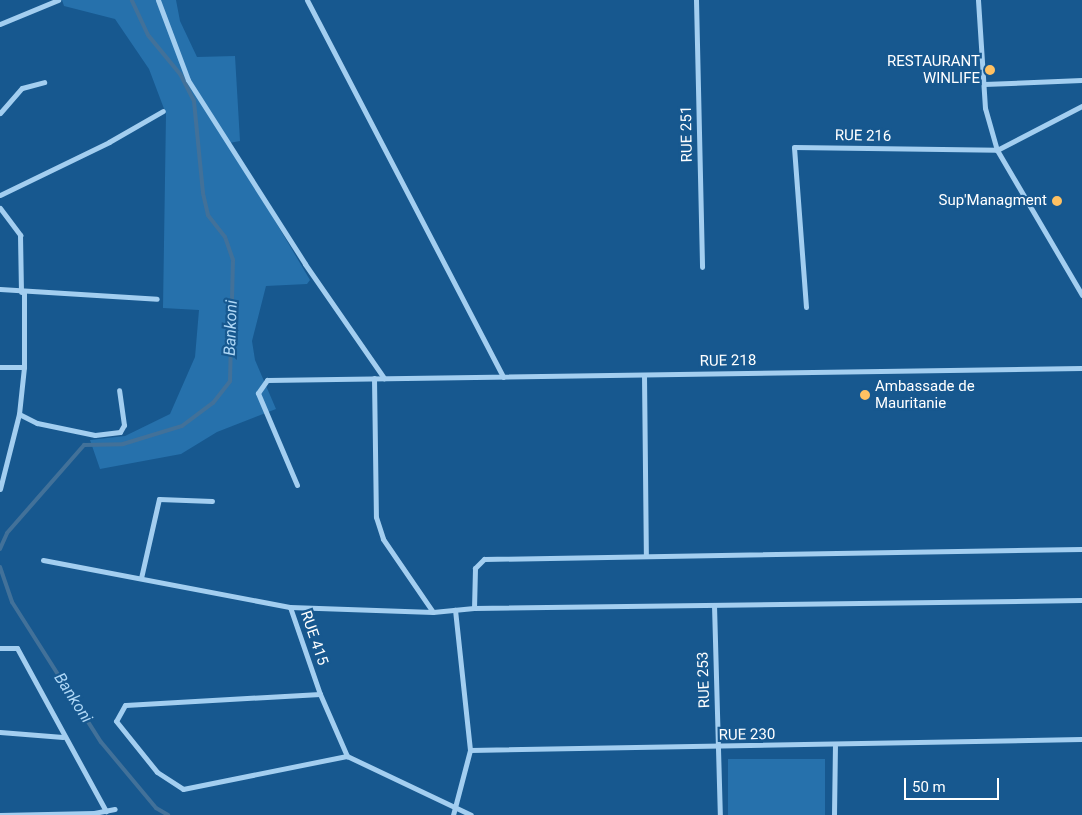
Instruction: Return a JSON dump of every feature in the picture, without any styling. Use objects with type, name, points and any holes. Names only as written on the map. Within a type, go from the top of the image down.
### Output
[{"type":"street","points":[[0,24],[58,0]]},
{"type":"street","points":[[158,0],[188,80],[306,264],[384,378]]},
{"type":"street","points":[[307,0],[503,377]]},
{"type":"street","name":"RUE 251","points":[[696,0],[702,267]]},
{"type":"street","points":[[978,0],[985,108],[997,150],[1082,295]]},
{"type":"street","points":[[984,84],[1082,80]]},
{"type":"street","points":[[0,113],[22,88],[44,82]]},
{"type":"street","name":"RUE 216","points":[[806,307],[794,147],[997,150],[1082,106]]},
{"type":"street","points":[[0,195],[110,142],[163,111]]},
{"type":"street","points":[[0,208],[20,235],[24,367],[19,414],[0,489]]},
{"type":"street","points":[[0,289],[23,292],[157,298]]},
{"type":"street","points":[[0,367],[24,367]]},
{"type":"street","name":"RUE 218","points":[[297,485],[258,393],[262,384],[267,380],[1082,368]]},
{"type":"street","points":[[644,375],[646,555]]},
{"type":"street","points":[[374,378],[376,517],[383,539],[433,612]]},
{"type":"street","points":[[19,414],[36,423],[95,435],[120,432],[124,425],[119,390]]},
{"type":"street","points":[[141,578],[158,499],[212,501]]},
{"type":"street","points":[[474,608],[475,568],[484,559],[1082,549]]},
{"type":"street","name":"RUE 415","points":[[43,560],[290,607],[320,694],[346,756]]},
{"type":"street","points":[[290,607],[316,605],[433,612],[474,608],[1082,600]]},
{"type":"street","name":"RUE 253","points":[[714,605],[720,815]]},
{"type":"street","points":[[453,815],[470,750],[455,610]]},
{"type":"street","points":[[0,648],[17,648],[63,737],[106,811]]},
{"type":"street","points":[[320,694],[125,705],[116,721],[157,772],[183,789],[346,756],[456,806],[471,815]]},
{"type":"street","points":[[0,732],[63,737]]},
{"type":"street","name":"RUE 230","points":[[470,750],[835,746],[1082,739]]},
{"type":"street","points":[[834,815],[835,746]]},
{"type":"street","points":[[0,814],[106,811],[115,808]]},
{"type":"shaded area","points":[[62,0],[176,0],[180,21],[197,57],[235,56],[240,141],[229,143],[310,280],[307,284],[266,286],[252,341],[255,360],[276,409],[217,432],[181,454],[100,469],[90,440],[125,436],[170,414],[195,357],[199,310],[163,308],[166,114],[149,69],[115,19],[64,6]]},
{"type":"shaded area","points":[[728,759],[825,759],[825,815],[728,815]]},
{"type":"waterway","name":"Bankoni","points":[[0,549],[7,533],[84,445],[123,444],[182,426],[213,403],[230,381],[233,260],[225,237],[208,215],[203,193],[194,101],[180,74],[148,35],[132,0]]},
{"type":"waterway","name":"Bankoni","points":[[0,567],[12,602],[101,742],[156,808],[168,815]]},
{"type":"place","name":"RESTAURANT WINLIFE","points":[[990,70]]},
{"type":"place","name":"Sup'Managment","points":[[1057,201]]},
{"type":"place","name":"Ambassade de Mauritanie","points":[[865,395]]}]
